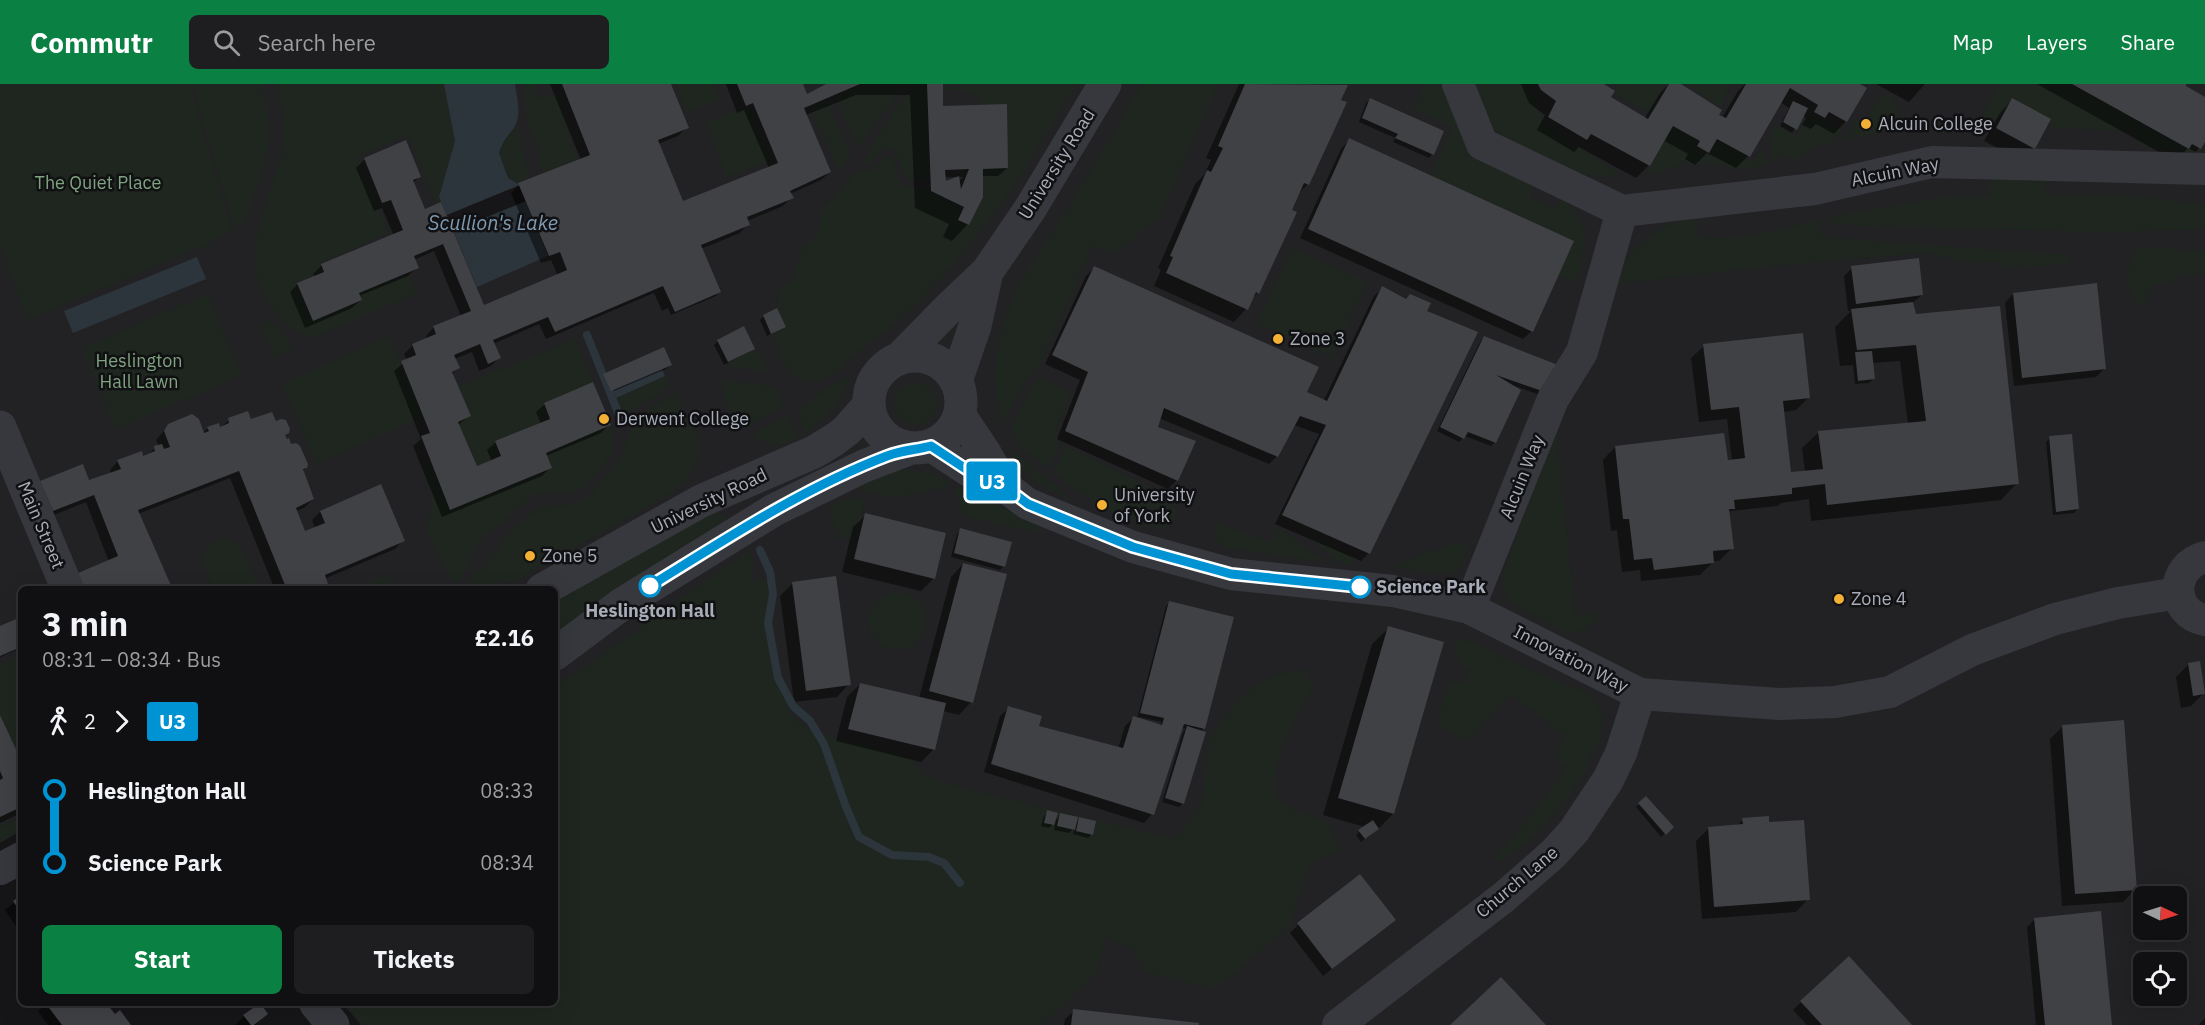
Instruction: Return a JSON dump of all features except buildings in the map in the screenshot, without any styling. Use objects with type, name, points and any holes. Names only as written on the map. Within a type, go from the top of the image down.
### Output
[{"type":"street","name":"University Road","points":[[900,358],[987,272],[1030,209],[1105,84]]},
{"type":"street","points":[[1458,84],[1482,144],[1622,211]]},
{"type":"street","name":"Alcuin Way","points":[[1469,608],[1553,399],[1582,352],[1622,211],[1815,189],[1932,162],[2205,169]]},
{"type":"street","name":"University Road","points":[[956,381],[975,326],[987,272]]},
{"type":"street","points":[[922,356],[942,364],[956,381],[960,392],[960,415],[949,434],[921,447],[891,441],[875,426],[869,405],[869,394],[879,373],[888,364],[900,358],[922,356]]},
{"type":"street","name":"University Road","points":[[549,586],[701,501],[814,452],[847,430],[869,405]]},
{"type":"street","name":"Innovation Way","points":[[960,415],[1004,486]]},
{"type":"street","name":"Main Street","points":[[0,427],[66,586]]},
{"type":"street","name":"University Road","points":[[558,652],[622,604],[774,510],[872,462],[921,447]]},
{"type":"street","name":"Innovation Way","points":[[921,447],[1004,486],[1028,504],[1133,547],[1231,574],[1393,591],[1469,608],[1640,694],[1780,704],[1835,702],[1890,692],[1972,650],[2055,619],[2118,603],[2178,593]]},
{"type":"street","points":[[2205,557],[2195,559],[2186,566],[2179,578],[2178,593],[2187,611],[2198,619],[2205,620]]},
{"type":"street","name":"Church Lane","points":[[1338,1025],[1504,897],[1553,854],[1574,831],[1608,780],[1621,753],[1640,694]]},
{"type":"street","points":[[0,869],[18,860]]},
{"type":"street","points":[[318,1006],[333,1025]]},
{"type":"shaded area","name":"University of York","points":[[0,84],[2205,84],[2205,1025],[361,1025],[345,1006],[558,1006],[558,586],[18,586],[18,828],[0,838]]},
{"type":"green space","name":"The Quiet Place","points":[[0,84],[189,84],[232,230],[209,244],[27,320],[0,245]]},
{"type":"green space","points":[[192,84],[261,84],[266,104],[269,140],[265,161],[243,225],[235,229]]},
{"type":"green space","points":[[276,84],[444,84],[455,141],[439,196],[441,202],[436,204],[408,136],[358,156],[389,233],[321,263],[323,272],[298,282],[314,320],[362,300],[360,293],[409,273],[417,293],[313,338],[291,328],[274,309],[261,289],[255,268],[255,247],[259,225],[280,160],[284,139],[281,104]]},
{"type":"green space","points":[[526,84],[536,84],[535,98],[559,95],[564,122],[578,159],[542,173],[538,143],[532,136],[526,116]]},
{"type":"green space","points":[[676,84],[715,84],[720,100],[687,112]]},
{"type":"green space","points":[[864,84],[906,84],[858,147],[835,96]]},
{"type":"green space","points":[[917,84],[926,84],[930,177],[906,179],[892,148],[885,149],[871,163],[861,165],[892,113]]},
{"type":"green space","points":[[959,84],[1076,84],[1005,199],[942,277],[905,315],[838,371],[816,382],[801,380],[789,370],[771,334],[786,327],[776,304],[778,292],[791,282],[795,275],[802,247],[817,235],[821,210],[858,171],[874,168],[890,155],[902,185],[931,191],[964,207],[958,220],[969,225],[983,197],[983,169],[1008,168],[1007,104],[979,105],[979,99],[967,92],[943,90],[943,87]]},
{"type":"green space","points":[[1142,84],[1218,84],[1160,217],[1115,254],[1093,245],[1038,368],[1026,381],[1002,424],[996,390],[996,358],[1002,328],[1013,300],[1043,245],[1087,177]]},
{"type":"green space","points":[[1425,84],[1450,84],[1453,102],[1537,179],[1530,199],[1555,208],[1561,198],[1578,215],[1582,225],[1584,247],[1577,282],[1558,275],[1574,241],[1431,176],[1452,127],[1412,109]]},
{"type":"green space","points":[[1468,84],[1529,84],[1539,101],[1537,109],[1553,129],[1619,174],[1617,178],[1577,173],[1492,138]]},
{"type":"green space","points":[[1618,84],[1666,84],[1650,113],[1615,95]]},
{"type":"green space","points":[[1684,84],[1726,84],[1727,94],[1722,107]]},
{"type":"green space","points":[[1999,84],[2070,84],[2189,149],[2193,145],[2199,151],[2193,153],[2137,145],[2135,131],[2050,128],[2052,119],[2012,98],[1994,127],[1997,130],[1974,130]]},
{"type":"green space","points":[[1889,91],[1902,120],[1891,130],[1844,140],[1857,118],[1866,121],[1881,94],[1886,96]]},
{"type":"green space","points":[[826,99],[851,156],[840,172],[809,107]]},
{"type":"green space","points":[[750,105],[771,161],[726,177],[706,122]]},
{"type":"green space","points":[[1809,112],[1841,130],[1833,142],[1810,149],[1796,160],[1791,160],[1790,155],[1779,157],[1779,162],[1774,163],[1769,136],[1775,125],[1796,136]]},
{"type":"green space","points":[[517,126],[529,177],[518,183],[507,172],[501,156],[504,142]]},
{"type":"green space","points":[[1673,128],[1696,141],[1693,147],[1709,155],[1718,140],[1754,162],[1763,147],[1766,164],[1739,170],[1714,164],[1681,164],[1655,175],[1647,171]]},
{"type":"green space","points":[[1990,175],[2045,175],[2045,195],[2124,195],[2191,203],[2205,202],[2205,228],[2106,232],[1859,226],[1829,222],[1828,217],[1940,197],[1989,196]]},
{"type":"green space","points":[[1699,216],[1697,236],[1712,238],[1773,231],[1817,220],[1823,237],[2070,255],[2070,264],[1999,268],[1999,262],[1975,263],[1923,253],[1755,268],[1616,284],[1628,258],[1647,238],[1671,224]]},
{"type":"green space","points":[[2168,247],[2181,252],[2205,249],[2205,274],[2179,276],[2170,283],[2155,284],[2149,297],[2138,308],[2128,285],[2130,263],[2139,248]]},
{"type":"green space","points":[[1292,248],[1367,282],[1332,358],[1257,323]]},
{"type":"green space","name":"Heslington Hall Lawn","points":[[208,294],[241,375],[116,430],[81,348]]},
{"type":"green space","points":[[268,319],[293,348],[274,357],[261,326]]},
{"type":"green space","points":[[389,336],[425,416],[317,464],[282,383]]},
{"type":"green space","points":[[576,339],[593,382],[544,403],[550,419],[495,441],[501,456],[477,466],[458,422],[471,416],[459,386]]},
{"type":"green space","points":[[755,349],[771,373],[731,367],[728,362]]},
{"type":"green space","points":[[849,374],[845,391],[840,399],[820,422],[806,433],[797,410]]},
{"type":"green space","points":[[665,376],[670,386],[622,418],[614,399]]},
{"type":"green space","points":[[1039,378],[1071,394],[1054,432],[1060,443],[1048,469],[1020,446],[1011,428],[1031,386]]},
{"type":"green space","points":[[721,380],[774,386],[784,404],[746,429],[729,407]]},
{"type":"green space","points":[[916,383],[924,384],[931,389],[936,396],[936,412],[931,419],[924,424],[916,425],[908,424],[901,419],[896,412],[895,404],[896,396],[901,389],[908,384]]},
{"type":"green space","points":[[675,393],[698,437],[698,460],[686,482],[609,529],[508,585],[503,579],[490,586],[469,586],[472,575],[487,564],[512,529],[533,513],[546,505],[563,506],[593,493],[621,456],[636,417]]},
{"type":"green space","points":[[788,415],[798,439],[774,444],[751,435]]},
{"type":"green space","points":[[611,425],[613,451],[586,487],[566,493],[536,493],[478,543],[458,583],[451,580],[428,535],[432,493],[423,472],[431,463],[451,510],[551,468],[546,453]]},
{"type":"green space","points":[[1556,427],[1575,615],[1601,612],[1597,621],[1580,631],[1566,633],[1517,606],[1506,597],[1503,574]]},
{"type":"green space","points":[[1008,445],[1036,471],[1072,498],[1060,495],[1036,482],[1019,465]]},
{"type":"green space","points":[[1066,446],[1162,493],[1158,500],[1178,509],[1174,521],[1158,529],[1106,511],[1054,473]]},
{"type":"green space","points":[[900,469],[933,473],[950,481],[944,488],[893,498],[853,487]]},
{"type":"green space","points":[[960,485],[1039,526],[1042,532],[964,516],[956,492]]},
{"type":"green space","points":[[853,497],[865,499],[857,537],[840,539],[829,512],[835,503]]},
{"type":"green space","points":[[717,511],[731,520],[558,632],[558,594]]},
{"type":"green space","points":[[1213,522],[1271,542],[1277,529],[1283,530],[1324,562],[1226,548],[1217,541]]},
{"type":"green space","points":[[1302,532],[1354,557],[1351,564],[1338,562]]},
{"type":"green space","points":[[223,539],[242,547],[258,586],[212,586],[202,561],[210,544]]},
{"type":"green space","points":[[1458,542],[1470,546],[1458,573],[1435,574],[1389,566]]},
{"type":"green space","points":[[751,549],[753,583],[761,577],[768,581],[780,689],[795,721],[819,734],[852,741],[910,759],[925,775],[960,787],[1174,839],[1202,805],[1209,739],[1236,700],[1269,677],[1303,669],[1314,687],[1284,743],[1277,767],[1275,788],[1278,798],[1295,811],[1326,820],[1342,851],[1311,862],[1289,926],[1216,989],[1147,973],[1130,948],[1105,937],[1096,974],[1042,1025],[362,1025],[346,1006],[558,1006],[558,686]]},
{"type":"green space","points":[[389,574],[394,586],[356,586]]},
{"type":"green space","points":[[891,592],[903,592],[918,600],[926,615],[926,627],[918,642],[903,650],[891,650],[876,642],[868,627],[868,615],[876,600]]},
{"type":"green space","points":[[1457,638],[1481,645],[1500,657],[1592,695],[1603,716],[1599,744],[1574,790],[1540,831],[1503,861],[1494,857],[1516,834],[1568,767],[1553,754],[1566,737],[1511,694],[1468,741],[1436,723],[1450,681],[1464,683],[1470,672],[1457,658]]},
{"type":"green space","points":[[18,657],[18,754],[0,715],[0,666]]},
{"type":"green space","points":[[18,819],[18,833],[0,843],[0,828]]},
{"type":"water","name":"Scullion's Lake","points":[[444,84],[515,84],[518,118],[499,153],[508,178],[520,185],[548,256],[477,287],[439,197],[455,141]]},
{"type":"water","points":[[197,257],[206,279],[73,333],[64,311]]},
{"type":"water","points":[[662,369],[665,376],[614,399],[611,391]]},
{"type":"pier","points":[[520,185],[526,201],[453,231],[447,215]]},
{"type":"waterway","points":[[587,335],[621,420]]},
{"type":"waterway","points":[[760,550],[770,572],[773,594],[768,623],[778,678],[793,706],[810,721],[824,744],[859,837],[892,855],[929,857],[944,863],[960,883]]},
{"type":"bus line","name":"U3","points":[[650,586],[774,510],[813,490],[887,456],[911,448],[931,446],[969,471],[1004,486],[1028,504],[1133,547],[1231,574],[1360,587]]},
{"type":"place","name":"Alcuin College","points":[[1866,124]]},
{"type":"place","name":"Zone 3","points":[[1278,339]]},
{"type":"place","name":"Derwent College","points":[[604,419]]},
{"type":"place","name":"University of York","points":[[1102,505]]},
{"type":"place","name":"Zone 5","points":[[530,556]]},
{"type":"place","name":"Heslington Hall","points":[[650,586]]},
{"type":"place","name":"Science Park","points":[[1360,587]]},
{"type":"place","name":"Zone 4","points":[[1839,599]]}]
